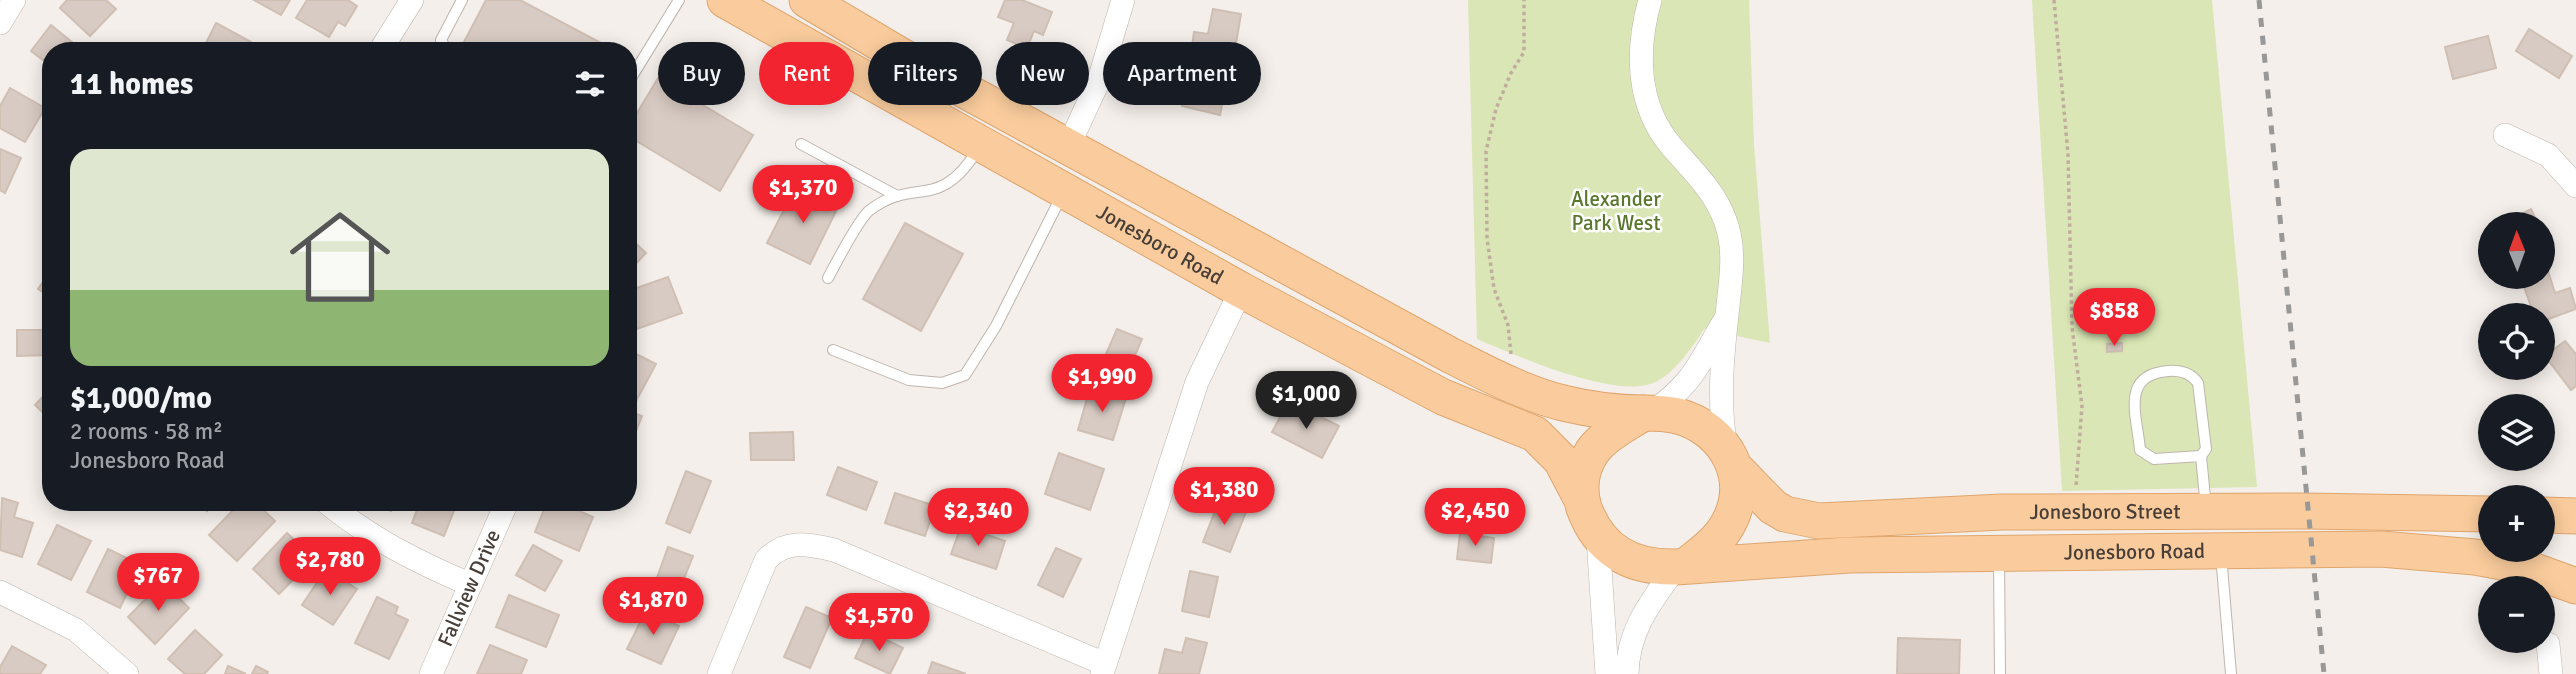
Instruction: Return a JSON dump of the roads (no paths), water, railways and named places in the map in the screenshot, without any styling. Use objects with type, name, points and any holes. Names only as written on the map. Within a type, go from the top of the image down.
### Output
[{"type":"main road","name":"Jonesboro Road","points":[[724,0],[1241,290],[1443,397],[1535,434],[1561,460],[1580,496]]},
{"type":"main road","name":"Jonesboro Road","points":[[807,0],[1069,148],[1500,380],[1562,403],[1647,413]]},
{"type":"main road","points":[[1647,413],[1669,414],[1697,424],[1710,432],[1732,461],[1738,497],[1728,524],[1720,537],[1682,566],[1635,562],[1598,538],[1580,496],[1585,464],[1597,445],[1647,413]]},
{"type":"main road","name":"Jonesboro Street","points":[[1732,461],[1773,507],[1784,514],[1819,521],[2002,512],[2478,514]]},
{"type":"main road","points":[[2555,515],[2576,516]]},
{"type":"main road","name":"Jonesboro Road","points":[[1682,566],[1849,555],[2311,549],[2438,551],[2518,565],[2576,586]]},
{"type":"street","points":[[0,23],[14,0]]},
{"type":"street","points":[[386,42],[412,0]]},
{"type":"street","points":[[1069,148],[1099,80],[1123,0]]},
{"type":"street","points":[[1650,0],[1641,49],[1648,104],[1658,129],[1709,188],[1725,220],[1733,276],[1726,317],[1720,412],[1732,461]]},
{"type":"street","points":[[2505,135],[2548,155],[2576,187]]},
{"type":"street","points":[[719,674],[766,560],[776,549],[805,543],[842,554],[1103,669],[1197,382],[1241,290]]},
{"type":"street","points":[[1647,413],[1690,381],[1726,317]]},
{"type":"street","points":[[337,511],[358,528],[410,558],[468,584]]},
{"type":"street","name":"Fallview Drive","points":[[431,674],[468,584],[503,511]]},
{"type":"street","points":[[1598,538],[1607,674]]},
{"type":"street","points":[[1627,674],[1630,647],[1640,617],[1682,566]]},
{"type":"street","points":[[0,592],[76,630],[127,674]]},
{"type":"street","points":[[2549,653],[2551,674]]},
{"type":"lane","points":[[441,42],[462,0]]},
{"type":"lane","points":[[637,68],[679,0]]},
{"type":"lane","points":[[801,144],[897,196]]},
{"type":"lane","points":[[828,278],[869,211],[897,196],[937,191],[958,178],[981,144]]},
{"type":"lane","points":[[833,350],[909,380],[942,383],[965,375],[996,326],[1064,191]]},
{"type":"lane","points":[[2201,456],[2154,459],[2140,450],[2135,391],[2143,377],[2177,371],[2193,376],[2198,383],[2206,449],[2201,456],[2206,511]]},
{"type":"lane","points":[[2221,552],[2231,674]]},
{"type":"lane","points":[[1998,553],[2000,674]]},
{"type":"lane","points":[[2224,674],[2230,656]]},
{"type":"railway","points":[[2259,0],[2324,674]]},
{"type":"park label","name":"Alexander Park West","points":[[1616,211]]}]
